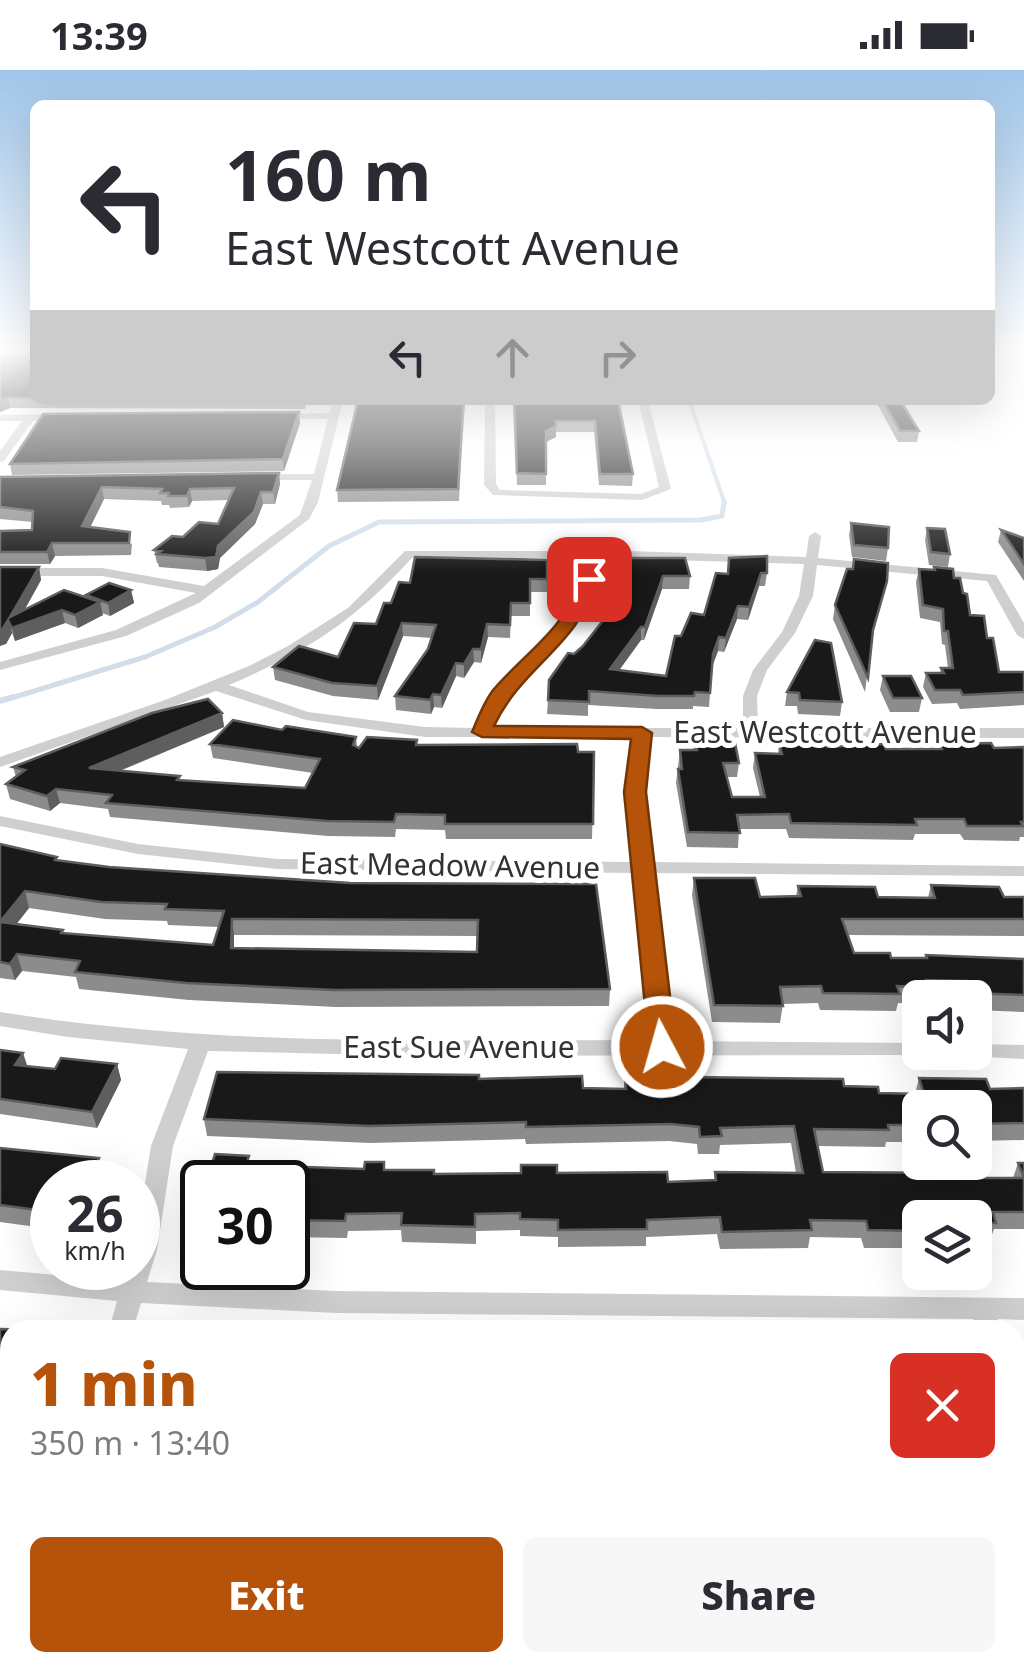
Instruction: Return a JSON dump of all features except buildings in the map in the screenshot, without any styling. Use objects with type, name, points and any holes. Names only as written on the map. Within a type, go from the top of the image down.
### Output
[{"type":"street","points":[[0,459],[25,425]]},
{"type":"street","points":[[0,666],[120,633],[208,591],[304,518],[312,502],[332,425]]},
{"type":"street","points":[[490,425],[490,485],[497,493],[519,496],[656,494],[665,490],[649,425]]},
{"type":"street","points":[[241,477],[318,476]]},
{"type":"street","points":[[751,734],[750,696],[760,670],[788,633],[806,596],[816,536]]},
{"type":"street","points":[[0,762],[247,672],[333,626],[365,600],[409,554],[812,558],[991,578],[1024,635]]},
{"type":"street","points":[[482,732],[499,695],[560,636],[581,606],[593,555]]},
{"type":"street","points":[[0,572],[116,574],[208,591]]},
{"type":"street","name":"East Westcott Avenue","points":[[213,684],[306,716],[407,730],[1024,733]]},
{"type":"street","points":[[642,733],[635,792],[662,1047]]},
{"type":"street","name":"East Meadow Avenue","points":[[0,820],[70,840],[172,856],[260,862],[1024,870]]},
{"type":"street","name":"East Sue Avenue","points":[[0,1019],[202,1040],[365,1050],[902,1050]]},
{"type":"street","points":[[124,1320],[148,1234],[162,1146],[202,1040]]},
{"type":"street","points":[[992,1051],[1024,1052]]},
{"type":"street","points":[[0,1280],[134,1292],[336,1302],[986,1319],[1024,1309]]},
{"type":"waterway","points":[[698,425],[725,504]]},
{"type":"waterway","points":[[5,700],[145,657],[215,627],[258,602],[329,546],[379,522],[701,520],[722,516],[724,502]]},
{"type":"waterway","points":[[0,701],[13,697]]},
{"type":"route","points":[[589,579],[581,606],[560,636],[499,695],[482,732],[642,733],[635,792],[662,1047]]}]
